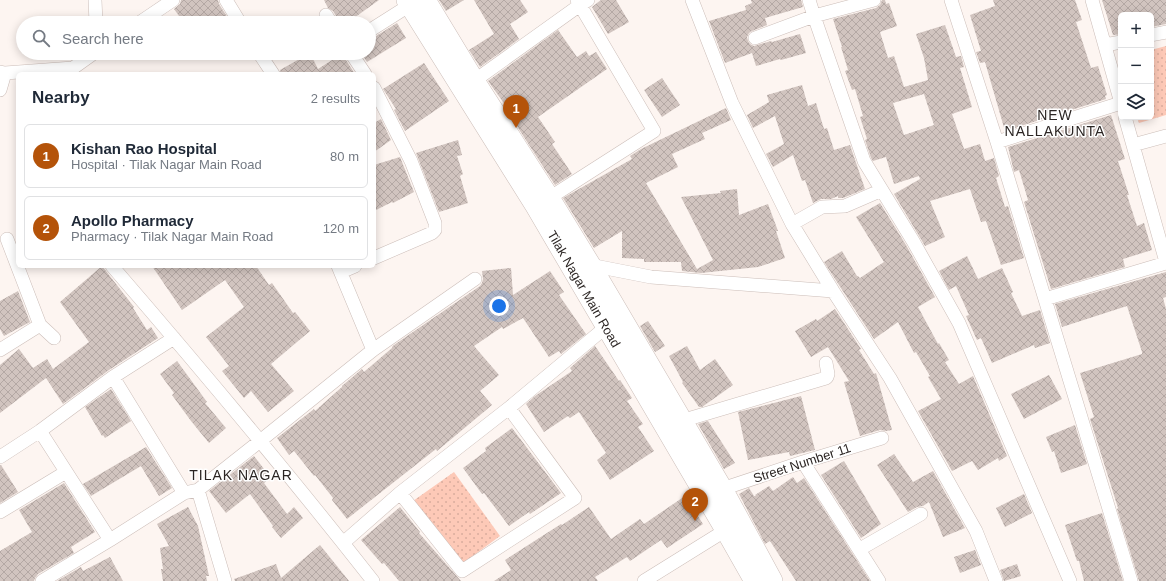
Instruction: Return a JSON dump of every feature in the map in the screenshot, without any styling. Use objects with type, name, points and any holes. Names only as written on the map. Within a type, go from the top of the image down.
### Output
[{"type":"main road","name":"Tilak Nagar Main Road","points":[[414,2],[474,81],[542,202],[613,322],[755,581]]},
{"type":"main road","name":"Tilak Nagar Main Road","points":[[414,2],[542,202],[590,265],[613,322],[681,421],[722,489],[772,581]]},
{"type":"street","points":[[95,0],[96,16]]},
{"type":"street","points":[[149,16],[173,0]]},
{"type":"street","points":[[226,0],[236,16]]},
{"type":"street","points":[[692,0],[732,103],[792,224],[833,291],[890,378],[976,531],[996,581]]},
{"type":"street","points":[[810,0],[814,16],[864,161],[913,241],[959,323],[1070,581]]},
{"type":"street","points":[[754,38],[814,16],[874,0]]},
{"type":"street","points":[[951,0],[997,142],[1131,581]]},
{"type":"street","points":[[1092,0],[1118,92]]},
{"type":"street","points":[[376,26],[414,2]]},
{"type":"street","points":[[474,81],[582,2],[654,131],[542,202]]},
{"type":"street","points":[[1154,34],[1166,32]]},
{"type":"street","points":[[1105,45],[1118,43]]},
{"type":"street","points":[[38,72],[74,71],[86,60]]},
{"type":"street","points":[[264,60],[272,72]]},
{"type":"street","points":[[356,60],[364,72]]},
{"type":"street","points":[[0,90],[2,73],[16,73]]},
{"type":"street","points":[[376,92],[411,161],[435,227],[432,233],[376,257]]},
{"type":"street","points":[[997,142],[1118,104]]},
{"type":"street","points":[[1045,299],[1166,262],[1126,120]]},
{"type":"street","points":[[1133,145],[1166,136]]},
{"type":"street","points":[[792,224],[822,207],[845,206],[882,190]]},
{"type":"street","points":[[8,239],[16,260]]},
{"type":"street","points":[[590,265],[652,277],[833,291]]},
{"type":"street","points":[[19,268],[40,325],[54,338]]},
{"type":"street","points":[[114,268],[174,338],[373,581]]},
{"type":"street","points":[[339,269],[373,350]]},
{"type":"street","points":[[42,581],[184,493],[198,490],[260,442],[373,350],[475,278]]},
{"type":"street","points":[[343,543],[400,493],[509,408],[613,322]]},
{"type":"street","points":[[0,350],[40,325]]},
{"type":"street","points":[[0,457],[40,431],[113,377],[174,338]]},
{"type":"street","points":[[681,421],[826,378],[828,374],[826,363]]},
{"type":"street","points":[[113,377],[184,493]]},
{"type":"street","points":[[400,493],[462,571],[575,498],[509,408]]},
{"type":"street","points":[[40,431],[110,540]]},
{"type":"street","name":"Street Number 11","points":[[722,489],[882,438]]},
{"type":"street","points":[[803,462],[860,549],[879,581]]},
{"type":"street","points":[[0,512],[66,472]]},
{"type":"street","points":[[198,490],[225,581]]},
{"type":"street","points":[[860,549],[921,514]]},
{"type":"street","points":[[644,581],[726,530]]},
{"type":"shaded area","points":[[1166,46],[1166,115],[1154,119],[1154,84],[1154,49]]},
{"type":"shaded area","points":[[1138,120],[1149,120],[1139,123]]},
{"type":"shaded area","points":[[454,472],[500,536],[462,564],[413,501]]},
{"type":"building","points":[[181,0],[218,0],[227,16],[179,16],[174,9],[180,4]]},
{"type":"building","points":[[324,0],[379,0],[357,16],[336,16],[333,11],[328,8]]},
{"type":"building","points":[[439,0],[464,0],[446,11]]},
{"type":"building","points":[[474,0],[520,0],[528,12],[510,24],[519,39],[480,67],[469,50],[494,34]]},
{"type":"building","points":[[601,0],[616,0],[629,22],[608,34],[592,7]]},
{"type":"building","points":[[751,0],[801,0],[803,7],[765,18],[767,25],[752,31],[747,37],[750,44],[754,46],[800,34],[806,53],[756,66],[752,53],[725,63],[709,21],[746,10],[745,6],[752,3]]},
{"type":"building","points":[[882,0],[885,0],[886,4],[889,3],[897,26],[880,32],[888,58],[894,56],[904,87],[928,80],[924,58],[916,34],[945,25],[956,57],[961,56],[964,67],[960,68],[972,107],[952,114],[964,149],[980,144],[985,161],[994,158],[999,176],[996,178],[1005,207],[1008,206],[1024,258],[1001,265],[986,221],[981,222],[970,189],[930,201],[945,237],[925,246],[894,194],[920,179],[919,176],[894,184],[886,157],[873,161],[871,158],[860,117],[863,116],[855,89],[852,90],[845,71],[848,70],[833,19],[876,8],[880,5]],"holes":[[[924,94],[934,125],[904,135],[893,103]]]},
{"type":"building","points":[[993,0],[1075,0],[1082,20],[1076,22],[1091,68],[1098,66],[1107,95],[1105,96],[1106,99],[1005,131],[985,62],[980,63],[976,52],[981,51],[970,15],[995,6]]},
{"type":"building","points":[[1102,0],[1166,0],[1166,24],[1154,26],[1154,12],[1118,12],[1118,34],[1113,35]]},
{"type":"building","points":[[397,23],[406,38],[376,56],[376,36]]},
{"type":"building","points":[[558,30],[577,57],[586,51],[589,56],[596,52],[607,69],[538,117],[555,142],[552,144],[572,174],[555,185],[511,117],[513,116],[488,81]]},
{"type":"building","points":[[298,60],[314,60],[318,69],[332,60],[346,60],[354,72],[280,72],[280,70]]},
{"type":"building","points":[[424,63],[449,101],[405,131],[394,110],[396,109],[383,89]]},
{"type":"building","points":[[662,78],[680,105],[662,117],[644,90]]},
{"type":"building","points":[[802,85],[808,106],[816,103],[824,129],[827,128],[834,150],[850,145],[865,189],[843,198],[838,198],[838,196],[831,199],[821,199],[813,203],[805,180],[802,181],[793,155],[773,167],[766,154],[784,144],[775,116],[753,128],[747,115],[769,102],[767,95]]},
{"type":"building","points":[[726,108],[731,120],[702,133],[705,139],[672,154],[678,167],[646,183],[697,269],[713,260],[681,197],[721,193],[720,191],[737,189],[739,215],[768,204],[778,231],[776,231],[785,258],[758,267],[701,273],[682,271],[681,262],[644,262],[644,259],[622,258],[622,231],[594,248],[563,198],[632,159],[630,156],[641,149]]},
{"type":"building","points":[[1111,115],[1125,159],[1118,161],[1129,195],[1127,195],[1137,226],[1144,223],[1152,250],[1123,259],[1125,267],[1051,289],[1024,202],[1028,200],[1019,170],[1014,172],[1008,147]]},
{"type":"building","points":[[381,119],[391,140],[376,151],[376,122]]},
{"type":"building","points":[[458,140],[462,155],[457,156],[463,174],[460,176],[468,203],[439,212],[416,153]]},
{"type":"building","points":[[400,157],[414,192],[376,210],[376,164]]},
{"type":"building","points":[[880,203],[906,245],[935,297],[918,307],[938,344],[939,343],[949,360],[945,362],[959,384],[973,376],[1007,456],[999,461],[998,458],[978,470],[972,461],[952,471],[918,411],[941,399],[928,377],[930,376],[916,352],[914,353],[898,322],[874,339],[824,262],[842,251],[857,276],[860,278],[884,262],[856,217]]},
{"type":"building","points":[[967,256],[978,279],[1002,268],[1013,292],[1011,293],[1022,316],[1040,310],[1050,343],[1035,348],[1034,345],[992,363],[981,338],[977,340],[966,316],[969,315],[956,286],[949,290],[939,271]]},
{"type":"building","points":[[100,268],[104,268],[134,307],[133,308],[147,330],[151,327],[158,338],[109,370],[63,404],[46,378],[0,413],[0,365],[19,349],[33,368],[47,359],[53,369],[89,342],[60,302]]},
{"type":"building","points":[[153,268],[257,268],[269,285],[272,283],[293,313],[295,312],[310,331],[271,364],[294,391],[268,412],[251,391],[244,398],[222,371],[229,366],[206,337],[244,307],[225,280],[182,310]]},
{"type":"building","points":[[511,268],[513,295],[550,271],[564,292],[559,295],[586,334],[561,354],[559,351],[549,357],[523,318],[503,329],[502,327],[474,346],[499,375],[480,391],[492,405],[437,451],[436,449],[347,519],[315,475],[314,476],[294,451],[289,455],[277,438],[314,409],[315,411],[362,369],[364,372],[394,345],[480,286],[483,279],[482,271]]},
{"type":"building","points":[[1166,272],[1166,297],[1163,298],[1166,309],[1166,581],[1139,581],[1090,419],[1094,417],[1080,373],[1142,354],[1142,352],[1127,306],[1062,327],[1055,304]]},
{"type":"building","points":[[18,291],[30,322],[4,336],[0,329],[0,301]]},
{"type":"building","points":[[835,309],[861,349],[859,350],[874,374],[876,373],[892,430],[880,430],[860,436],[844,382],[849,381],[828,347],[811,357],[795,331],[816,319],[817,321]]},
{"type":"building","points":[[648,321],[665,346],[655,352],[640,326]]},
{"type":"building","points":[[595,346],[632,398],[627,401],[643,424],[638,427],[654,451],[610,480],[597,460],[606,453],[579,412],[570,418],[568,416],[544,432],[526,404],[535,396],[572,371],[570,368]]},
{"type":"building","points":[[687,346],[700,370],[715,359],[733,385],[702,407],[699,407],[682,383],[683,382],[669,356]]},
{"type":"building","points":[[177,361],[207,402],[205,403],[226,428],[209,443],[172,395],[174,393],[160,374]]},
{"type":"building","points":[[1049,375],[1062,399],[1024,419],[1011,394]]},
{"type":"building","points":[[111,389],[131,421],[105,438],[103,435],[102,436],[85,407]]},
{"type":"building","points":[[801,396],[815,450],[790,456],[789,452],[748,460],[738,412]]},
{"type":"building","points":[[708,421],[735,463],[724,469],[698,424]]},
{"type":"building","points":[[1075,425],[1087,464],[1061,473],[1054,451],[1052,452],[1046,437]]},
{"type":"building","points":[[512,428],[561,493],[509,526],[484,493],[482,494],[463,468],[486,451],[485,448]]},
{"type":"building","points":[[146,447],[172,488],[159,496],[141,466],[91,496],[83,484]]},
{"type":"building","points":[[894,454],[913,482],[933,471],[965,528],[943,537],[929,502],[908,512],[877,465]]},
{"type":"building","points":[[254,456],[271,478],[264,483],[287,514],[294,507],[303,518],[281,538],[250,494],[226,513],[209,491]]},
{"type":"building","points":[[844,461],[881,524],[861,538],[821,475]]},
{"type":"building","points":[[0,465],[18,492],[0,503]]},
{"type":"building","points":[[793,477],[797,483],[804,478],[870,581],[796,581],[770,541],[765,544],[739,494],[749,488],[754,496],[756,496],[755,495],[769,486],[773,491]]},
{"type":"building","points":[[64,483],[95,532],[71,547],[74,553],[38,574],[34,581],[0,581],[0,551],[32,532],[19,510]]},
{"type":"building","points":[[1024,494],[1032,513],[1005,527],[996,508]]},
{"type":"building","points":[[685,496],[703,524],[667,548],[661,540],[630,561],[627,557],[595,577],[598,581],[494,581],[511,570],[505,560],[589,507],[611,539],[640,519],[644,524]]},
{"type":"building","points":[[188,507],[198,526],[209,576],[206,576],[207,581],[163,581],[160,548],[169,546],[157,524]]},
{"type":"building","points":[[400,507],[420,532],[419,533],[461,581],[399,581],[384,563],[382,564],[361,540]]},
{"type":"building","points":[[1102,513],[1123,581],[1084,581],[1079,561],[1077,561],[1065,525]]},
{"type":"building","points":[[320,545],[349,581],[235,581],[234,579],[276,564],[281,578]]},
{"type":"building","points":[[975,550],[981,565],[960,573],[954,557]]},
{"type":"building","points":[[110,557],[123,581],[57,581],[81,567],[83,571]]},
{"type":"building","points":[[1017,564],[1021,576],[1004,581],[1000,570]]},
{"type":"place","name":"Kishan Rao Hospital","points":[[516,128]]},
{"type":"place","name":"Apollo Pharmacy","points":[[695,521]]},
{"type":"district","name":"NEW NALLAKUNTA","points":[[1055,124]]},
{"type":"district","name":"TILAK NAGAR","points":[[241,475]]}]
